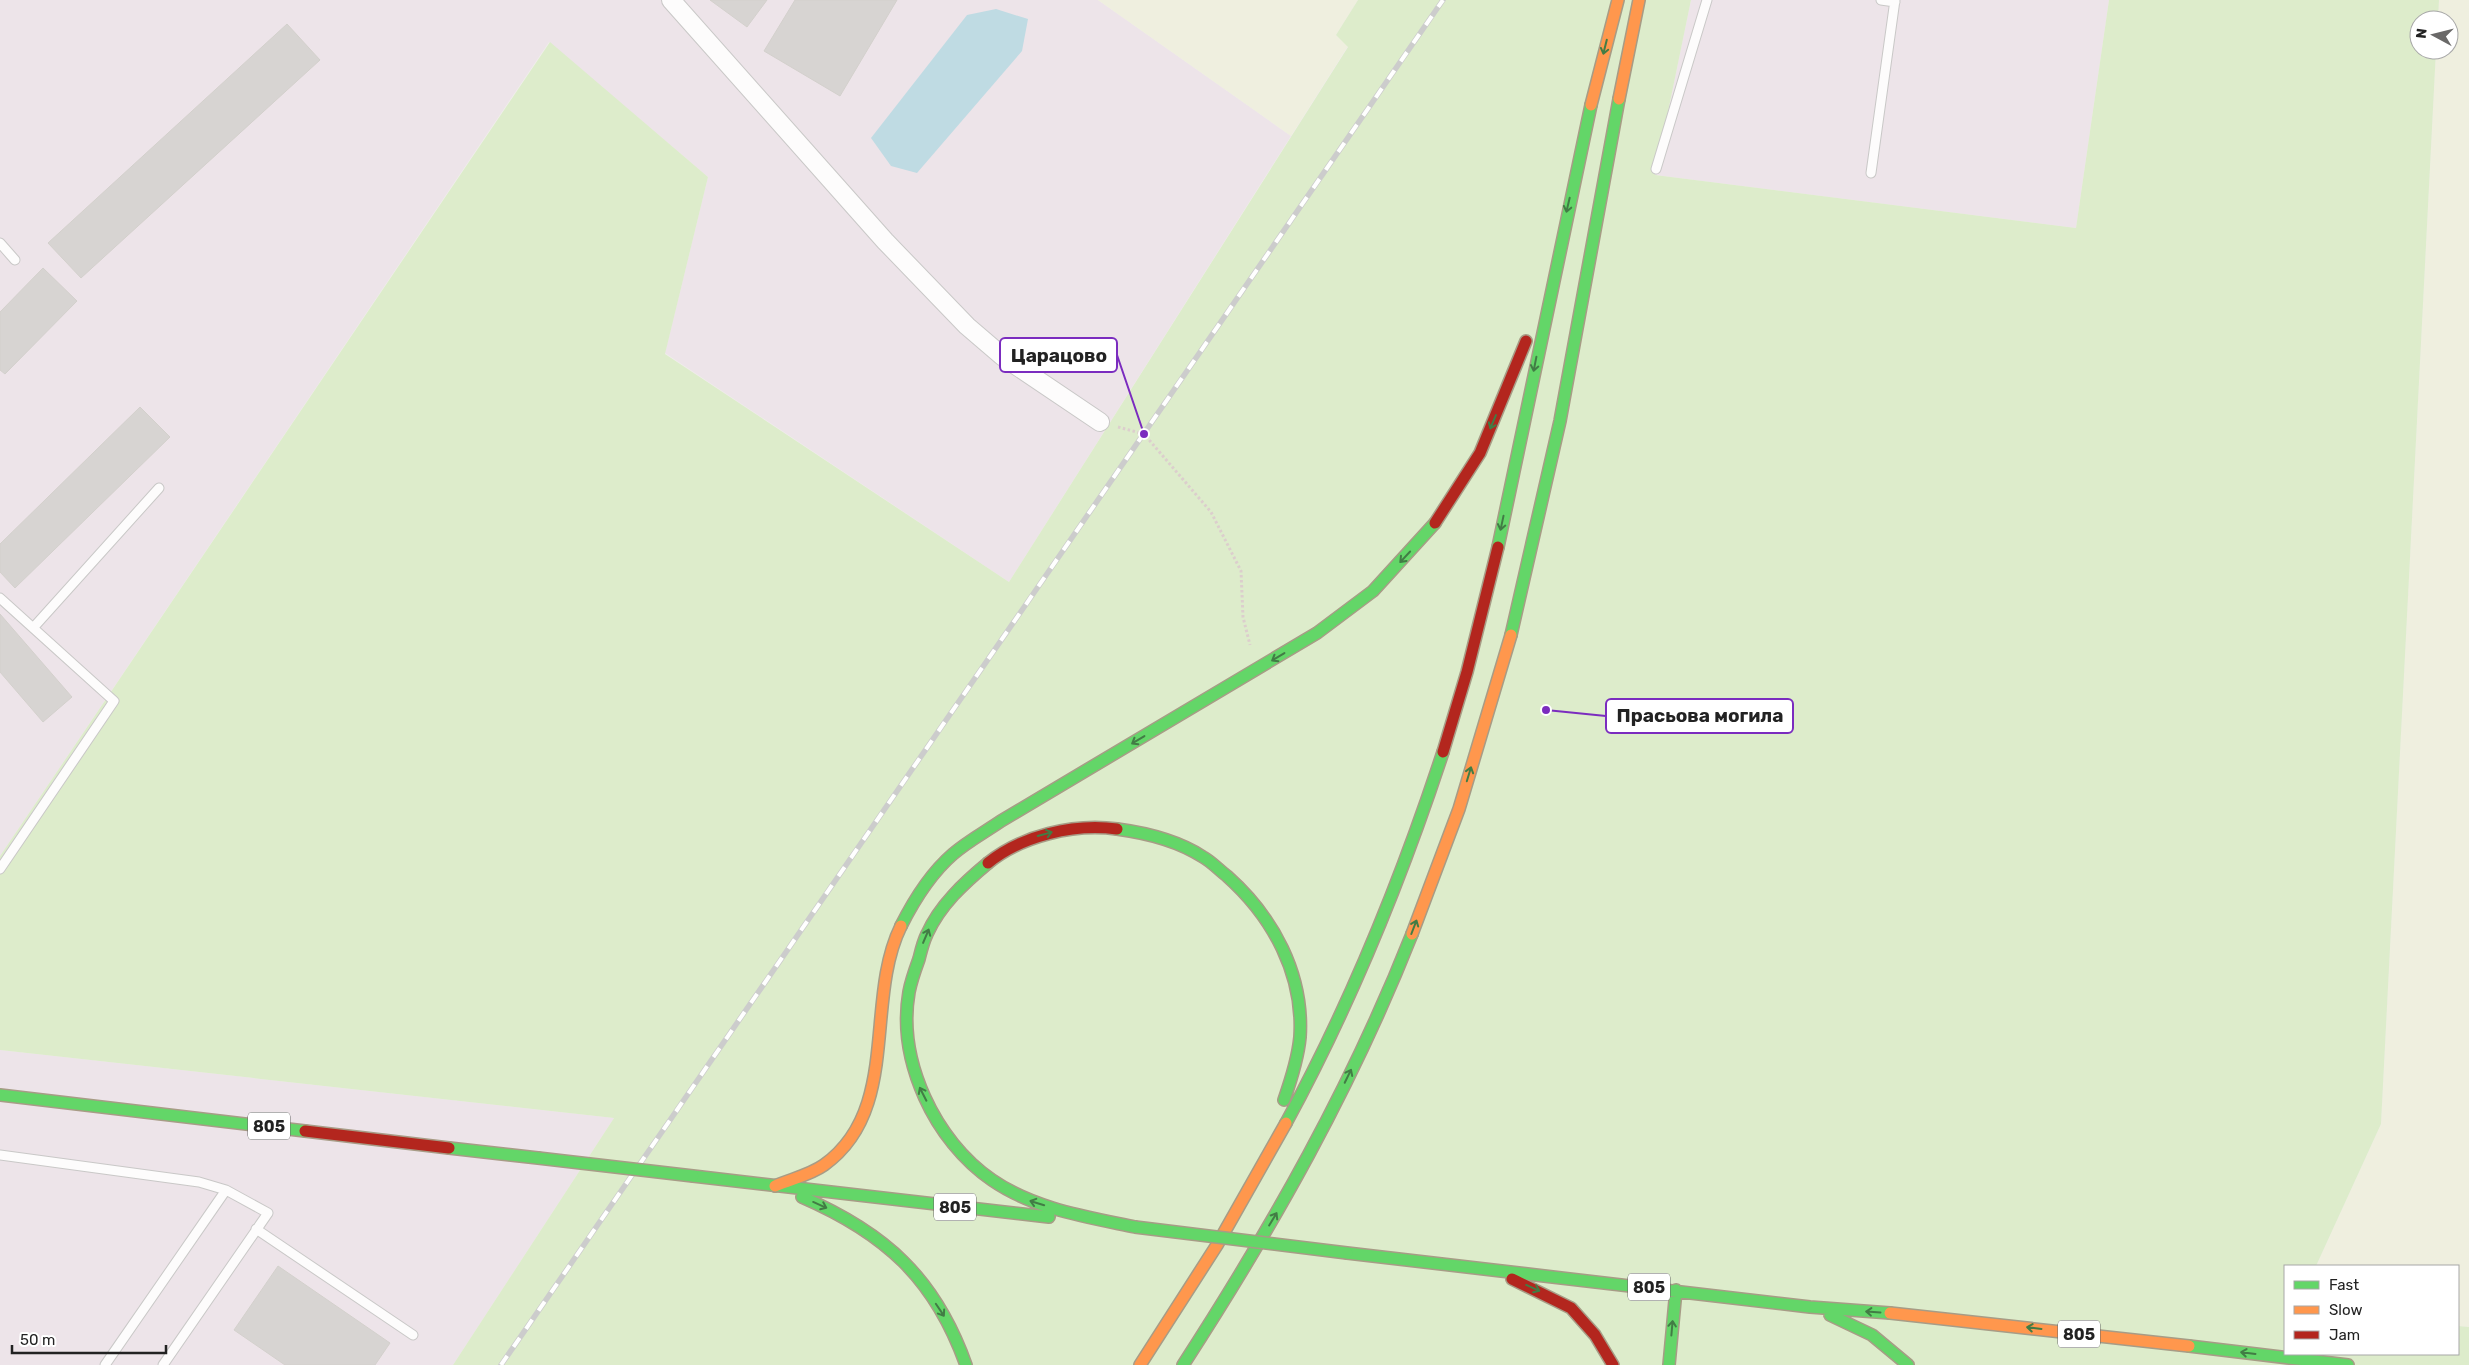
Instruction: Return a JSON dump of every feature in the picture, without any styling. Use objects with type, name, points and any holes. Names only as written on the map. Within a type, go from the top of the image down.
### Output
[{"type":"main road","points":[[1140,1365],[1189,1291],[1260,1173],[1318,1060],[1372,943],[1427,801],[1466,673],[1497,548],[1555,262],[1605,44],[1618,0]]},
{"type":"main road","points":[[1183,1365],[1293,1186],[1353,1067],[1403,955],[1458,812],[1498,681],[1530,554],[1588,277],[1626,57],[1639,0]]},
{"type":"main road","points":[[775,1186],[824,1164],[845,1147],[862,1119],[871,1090],[885,978],[895,939],[916,897],[953,854],[1001,821],[1318,633],[1373,591],[1430,531],[1480,453],[1515,372],[1555,262]]},
{"type":"main road","points":[[1135,1227],[1070,1213],[1027,1200],[992,1180],[962,1153],[937,1121],[918,1083],[908,1044],[908,1002],[913,967],[928,930],[950,897],[978,868],[1008,848],[1042,834],[1082,826],[1122,826],[1163,835],[1202,854],[1235,880],[1263,912],[1284,953],[1297,992],[1300,1029],[1293,1072],[1260,1173]]},
{"type":"main road","name":"805","points":[[0,1095],[1810,1307],[1928,1316],[2348,1365]]},
{"type":"main road","points":[[775,1186],[824,1206],[854,1222],[891,1249],[921,1282],[946,1319],[966,1365]]},
{"type":"main road","points":[[1488,1268],[1540,1291],[1571,1308],[1595,1335],[1613,1365]]},
{"type":"main road","points":[[1214,1338],[1240,1275]]},
{"type":"main road","points":[[1669,1365],[1676,1290]]},
{"type":"main road","name":"805","points":[[1810,1307],[1861,1328],[1893,1350],[1908,1365]]},
{"type":"street","points":[[671,0],[885,240],[967,326],[1002,356],[1100,422]]},
{"type":"lane","points":[[1656,169],[1707,0]]},
{"type":"lane","points":[[1871,173],[1895,1],[1881,0]]},
{"type":"lane","points":[[0,243],[15,260]]},
{"type":"lane","points":[[33,628],[159,488]]},
{"type":"lane","points":[[0,598],[114,701],[0,869]]},
{"type":"lane","points":[[0,1155],[171,1177],[226,1190],[268,1212],[164,1365]]},
{"type":"lane","points":[[105,1365],[226,1190]]},
{"type":"lane","points":[[256,1229],[413,1335]]},
{"type":"path","points":[[1100,422],[1144,434],[1211,512],[1241,571],[1243,617],[1256,670]]},
{"type":"shaded area","points":[[0,0],[1098,0],[1291,136],[1009,582],[665,353],[708,177],[549,42],[0,856]]},
{"type":"shaded area","points":[[1691,0],[2109,0],[2076,228],[1655,175]]},
{"type":"shaded area","points":[[0,1050],[614,1118],[453,1365],[0,1365]]},
{"type":"green space","points":[[1098,0],[1358,0],[1336,35],[1348,46],[1291,136]]},
{"type":"green space","points":[[1358,0],[1691,0],[1655,175],[2076,228],[2109,0],[2439,0],[2438,10],[2409,10],[2409,60],[2435,60],[2381,1124],[2316,1265],[2284,1265],[2284,1355],[2459,1355],[2459,1326],[2469,1327],[2469,1365],[453,1365],[614,1118],[0,1050],[0,856],[550,42],[708,177],[665,354],[1009,582],[1348,47],[1336,35]]},
{"type":"green space","points":[[2439,0],[2469,0],[2469,1327],[2459,1326],[2459,1265],[2316,1265],[2381,1124],[2435,60],[2459,60],[2459,10],[2438,10]]},
{"type":"water","points":[[996,9],[1028,19],[1022,51],[917,173],[891,166],[871,138],[967,15]]},
{"type":"building","points":[[710,0],[767,0],[747,27]]},
{"type":"building","points":[[795,0],[897,0],[840,96],[764,51]]},
{"type":"building","points":[[287,24],[320,60],[81,278],[48,243]]},
{"type":"building","points":[[43,268],[77,301],[5,374],[0,370],[0,312]]},
{"type":"building","points":[[140,407],[170,437],[15,588],[0,572],[0,544]]},
{"type":"building","points":[[0,614],[72,697],[43,722],[0,672]]},
{"type":"building","points":[[278,1266],[390,1343],[375,1365],[285,1365],[234,1330]]},
{"type":"railway","points":[[501,1365],[1443,0]]},
{"type":"traffic: fast","points":[[1511,635],[1560,421],[1619,99]]},
{"type":"traffic: fast","points":[[1498,547],[1591,105]]},
{"type":"traffic: fast","points":[[901,926],[930,878],[959,849],[1001,821],[1317,633],[1373,591],[1435,523]]},
{"type":"traffic: fast","points":[[1286,1123],[1332,1033],[1373,941],[1410,847],[1443,752]]},
{"type":"traffic: fast","points":[[1117,829],[1151,835],[1172,842],[1206,859],[1244,892],[1271,928],[1291,969],[1297,991],[1300,1014],[1298,1053],[1284,1100]]},
{"type":"traffic: fast","points":[[988,863],[946,904],[932,923],[924,940],[911,984],[907,1018],[909,1045],[915,1072],[925,1097],[938,1122],[953,1144],[972,1164],[1008,1190],[1061,1211],[1135,1227]]},
{"type":"traffic: fast","points":[[1183,1365],[1248,1261],[1308,1155],[1363,1047],[1412,934]]},
{"type":"traffic: fast","points":[[0,1095],[305,1131]]},
{"type":"traffic: fast","points":[[449,1148],[538,1158]]},
{"type":"traffic: fast","points":[[538,1158],[693,1176]]},
{"type":"traffic: fast","points":[[693,1176],[1049,1217]]},
{"type":"traffic: fast","points":[[802,1197],[858,1226],[904,1262],[939,1307],[966,1365]]},
{"type":"traffic: fast","points":[[1135,1227],[1347,1253]]},
{"type":"traffic: fast","points":[[1347,1253],[1810,1307],[1890,1313]]},
{"type":"traffic: fast","points":[[1669,1365],[1676,1290]]},
{"type":"traffic: fast","points":[[1830,1315],[1872,1335],[1908,1365]]},
{"type":"traffic: fast","points":[[2189,1346],[2348,1365]]},
{"type":"traffic: slow","points":[[1591,105],[1618,0]]},
{"type":"traffic: slow","points":[[1619,99],[1639,0]]},
{"type":"traffic: slow","points":[[1412,934],[1459,809],[1511,635]]},
{"type":"traffic: slow","points":[[775,1186],[807,1174],[824,1165],[848,1142],[863,1115],[872,1085],[878,1053],[884,987],[890,956],[901,926]]},
{"type":"traffic: slow","points":[[1140,1365],[1217,1245],[1286,1123]]},
{"type":"traffic: slow","points":[[1890,1313],[2189,1346]]},
{"type":"traffic: jam","points":[[1435,523],[1480,453],[1526,341]]},
{"type":"traffic: jam","points":[[1443,752],[1467,672],[1498,547]]},
{"type":"traffic: jam","points":[[988,863],[1016,845],[1049,834],[1083,828],[1117,829]]},
{"type":"traffic: jam","points":[[305,1131],[449,1148]]},
{"type":"traffic: jam","points":[[1512,1279],[1571,1308],[1595,1335],[1613,1365]]},
{"type":"place","name":"Царацово","points":[[1144,434]]},
{"type":"place","name":"Прасьова могила","points":[[1546,710]]}]
